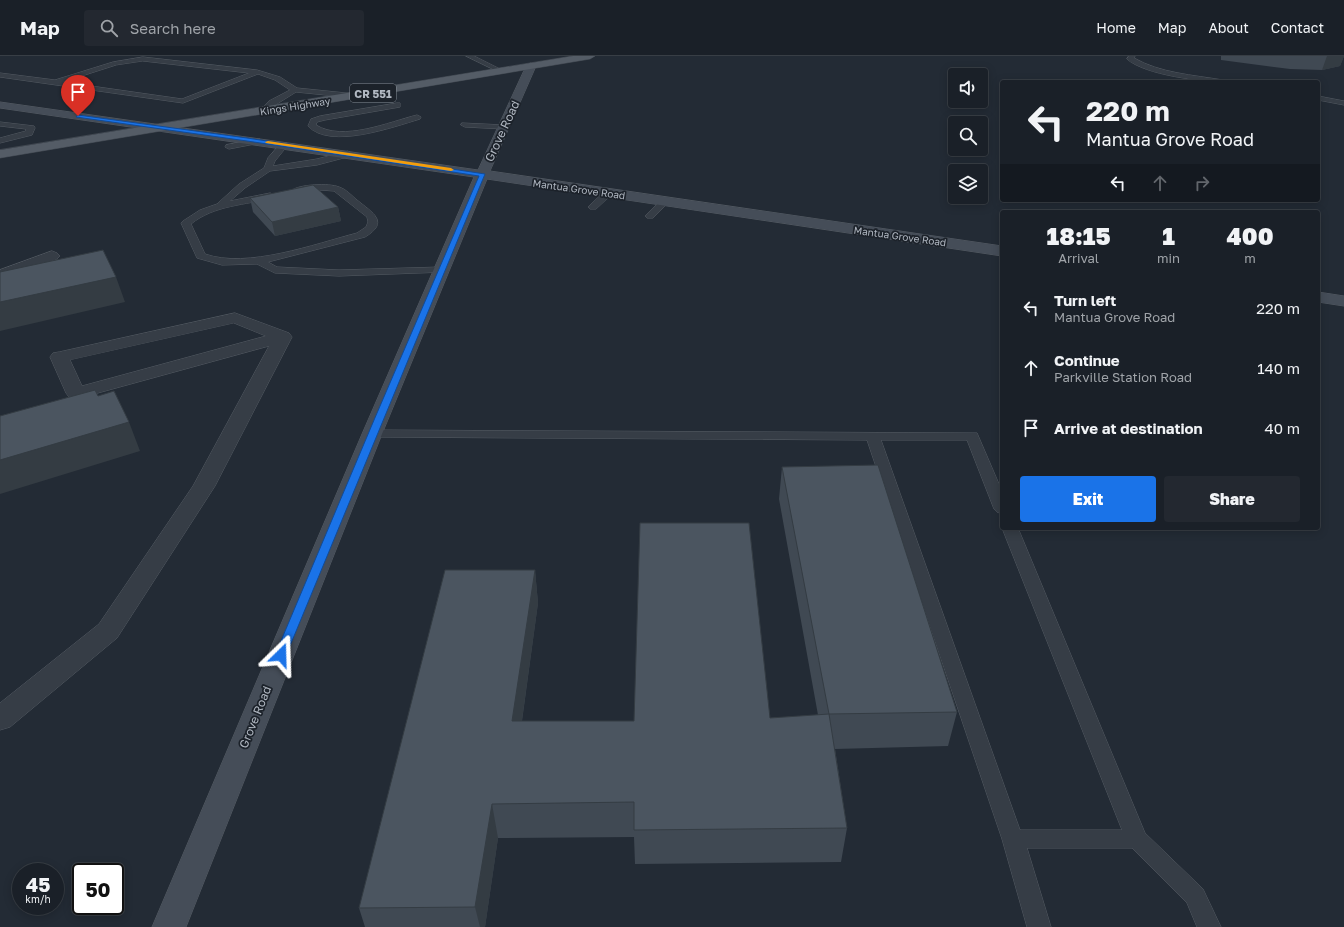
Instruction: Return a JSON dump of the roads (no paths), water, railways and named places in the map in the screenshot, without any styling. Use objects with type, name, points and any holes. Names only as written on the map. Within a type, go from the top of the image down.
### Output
[{"type":"main road","name":"Kings Highway","points":[[0,154],[356,96],[531,66],[566,58],[590,56]]},
{"type":"main road","name":"Grove Road","points":[[168,927],[441,270],[482,174],[531,66]]},
{"type":"main road","name":"Mantua Grove Road","points":[[0,105],[348,154],[1000,251]]},
{"type":"main road","points":[[1320,297],[1344,301]]},
{"type":"street","points":[[0,275],[52,256]]},
{"type":"street","points":[[235,318],[283,337],[76,393],[59,357],[235,318]]},
{"type":"street","points":[[0,719],[108,631],[204,486],[283,337]]},
{"type":"lane","points":[[470,56],[501,71]]},
{"type":"lane","points":[[1132,56],[1130,59],[1150,68],[1213,80]]},
{"type":"lane","points":[[55,82],[113,64],[146,59],[257,72],[273,76],[286,82],[294,90]]},
{"type":"lane","points":[[0,75],[183,101],[257,72]]},
{"type":"lane","points":[[264,110],[272,103],[294,90],[356,96]]},
{"type":"lane","points":[[378,92],[400,107],[323,118],[314,121],[312,126],[322,133],[344,134],[378,128],[417,117]]},
{"type":"lane","points":[[1320,98],[1344,103]]},
{"type":"lane","points":[[0,124],[31,128],[28,133],[0,141]]},
{"type":"lane","points":[[465,125],[504,127]]},
{"type":"lane","points":[[229,147],[257,141]]},
{"type":"lane","points":[[268,169],[271,160],[284,145]]},
{"type":"lane","points":[[220,207],[244,182],[268,169],[317,162],[348,154]]},
{"type":"lane","points":[[328,187],[337,189],[371,216],[373,222],[371,229],[361,235],[259,261],[213,261],[201,256],[186,223],[191,218],[203,212],[220,207],[310,188],[328,187]]},
{"type":"lane","points":[[593,207],[608,193]]},
{"type":"lane","points":[[650,216],[664,202]]},
{"type":"lane","points":[[259,261],[276,270],[339,273],[441,270]]},
{"type":"lane","points":[[372,434],[972,436],[1000,504]]},
{"type":"lane","points":[[873,436],[1013,838],[1039,927]]},
{"type":"lane","points":[[1011,530],[1137,839],[1196,896],[1209,927]]},
{"type":"lane","points":[[1013,838],[1137,839]]}]
